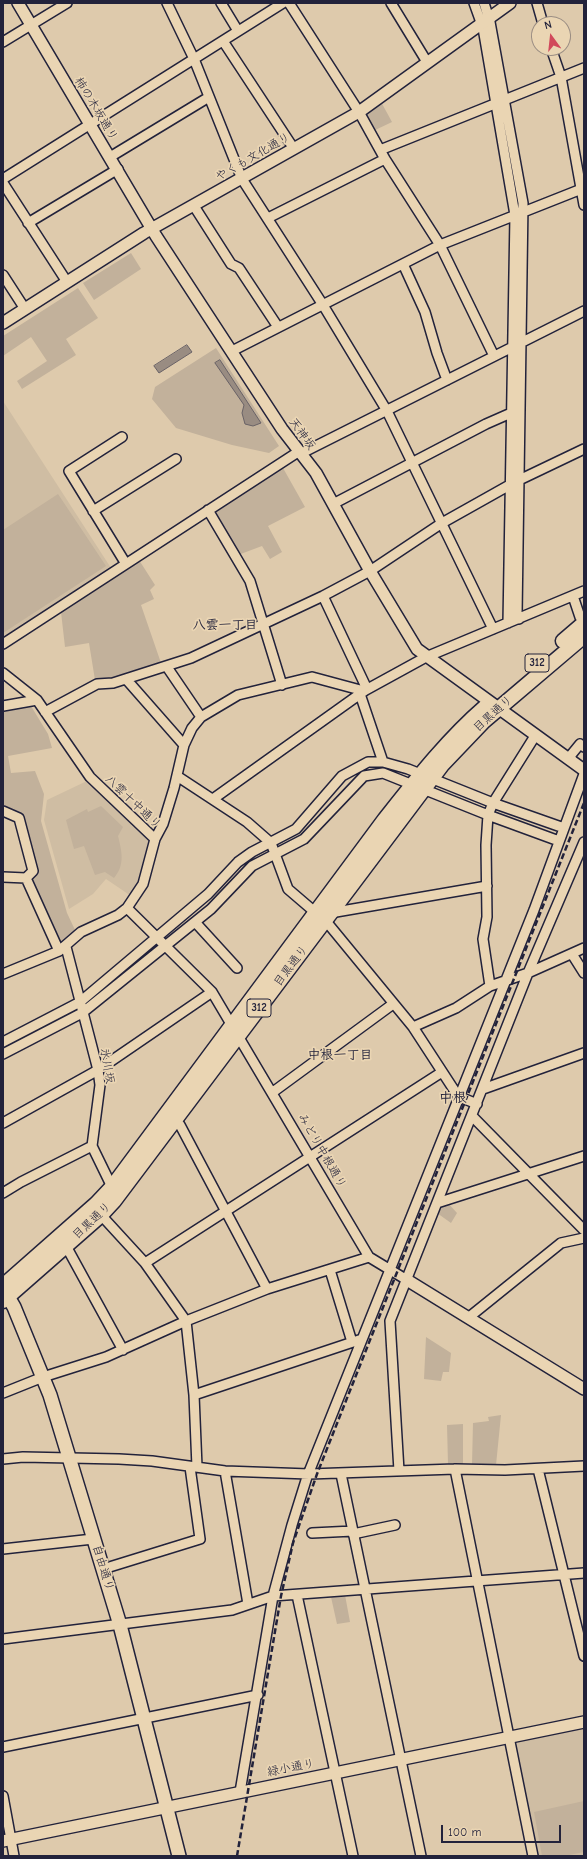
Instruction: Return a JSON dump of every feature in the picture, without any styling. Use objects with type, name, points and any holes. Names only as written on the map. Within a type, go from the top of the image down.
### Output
[{"type":"main road","name":"目黒通り","points":[[494,706],[584,623]]},
{"type":"main road","name":"目黒通り","points":[[4,1293],[112,1187],[236,1030],[324,915],[385,819],[422,781],[460,729],[494,706],[584,636]]},
{"type":"main road","name":"目黒通り","points":[[4,1293],[66,1246],[114,1201],[174,1121],[236,1030]]},
{"type":"main road","name":"自由通り","points":[[4,1293],[43,1377],[69,1458],[120,1625],[179,1856]]},
{"type":"street","name":"柿の木坂通り","points":[[18,3],[89,124],[118,169],[152,229]]},
{"type":"street","points":[[3,42],[67,3]]},
{"type":"street","points":[[167,3],[194,59],[242,179],[323,305],[387,411],[493,629]]},
{"type":"street","points":[[221,3],[238,31]]},
{"type":"street","points":[[3,179],[283,3]]},
{"type":"street","points":[[289,3],[359,112],[385,159],[440,245],[494,356]]},
{"type":"street","points":[[391,3],[427,62]]},
{"type":"street","points":[[474,3],[485,21]]},
{"type":"street","points":[[484,3],[485,21],[501,102],[519,213],[521,342],[517,615],[519,619]]},
{"type":"street","name":"やくも文化通り","points":[[3,323],[152,229],[359,112],[510,3]]},
{"type":"street","points":[[537,3],[541,16]]},
{"type":"street","points":[[223,40],[294,149]]},
{"type":"street","points":[[554,56],[561,77],[583,189],[584,205]]},
{"type":"street","points":[[380,150],[584,68]]},
{"type":"street","points":[[110,156],[208,97]]},
{"type":"street","points":[[268,218],[385,159]]},
{"type":"street","points":[[28,223],[118,169]]},
{"type":"street","points":[[3,183],[67,282]]},
{"type":"street","points":[[232,351],[440,245],[583,189]]},
{"type":"street","points":[[194,206],[231,264],[239,268],[278,328]]},
{"type":"street","points":[[508,623],[512,347],[519,213]]},
{"type":"street","name":"天神坂","points":[[152,229],[299,453],[313,469],[370,571],[417,649],[426,658]]},
{"type":"street","points":[[403,264],[425,312],[437,353],[447,380]]},
{"type":"street","points":[[3,275],[25,309]]},
{"type":"street","points":[[3,644],[208,510],[299,453],[387,411],[584,311]]},
{"type":"street","points":[[333,504],[486,424],[511,413]]},
{"type":"street","points":[[122,438],[69,471],[126,564]]},
{"type":"street","points":[[45,712],[97,684],[113,683],[204,653],[323,596],[370,571],[442,523],[519,480],[584,449]]},
{"type":"street","points":[[93,511],[176,458]]},
{"type":"street","points":[[208,510],[250,581],[282,684]]},
{"type":"street","points":[[213,800],[363,691],[426,658],[584,591]]},
{"type":"street","points":[[323,596],[363,691],[383,762]]},
{"type":"street","points":[[573,596],[580,617],[584,623]]},
{"type":"street","points":[[426,658],[584,770]]},
{"type":"street","points":[[167,666],[201,717]]},
{"type":"street","name":"八雲十中通り","points":[[3,673],[38,700],[90,777],[155,839],[143,884],[127,908]]},
{"type":"street","points":[[155,839],[163,824],[184,746],[192,728],[201,717],[238,695],[312,677],[363,691]]},
{"type":"street","points":[[126,679],[184,746]]},
{"type":"street","points":[[3,706],[38,700]]},
{"type":"street","points":[[490,986],[483,939],[487,918],[486,845],[488,815],[535,736]]},
{"type":"street","points":[[571,761],[571,754],[580,744],[584,747]]},
{"type":"street","points":[[3,1042],[80,1002],[208,894],[238,862],[252,852],[296,830],[342,776],[368,762],[383,762],[488,815],[561,835]]},
{"type":"street","points":[[3,1054],[82,1013],[211,909],[252,866],[304,839],[364,776],[383,773],[422,781],[494,803],[561,835]]},
{"type":"street","points":[[240,1792],[258,1695],[273,1596],[292,1525],[309,1474],[362,1339],[393,1273],[584,774]]},
{"type":"street","points":[[176,776],[247,822],[271,843],[276,853],[288,889],[324,915],[393,1004],[413,1027],[460,1097],[477,1104]]},
{"type":"street","points":[[3,811],[19,818],[33,871],[26,878],[3,877]]},
{"type":"street","points":[[399,1471],[390,1321],[528,973],[583,847]]},
{"type":"street","name":"氷川坂","points":[[26,878],[62,949],[80,1002],[98,1070],[100,1085],[92,1146]]},
{"type":"street","points":[[324,915],[487,886]]},
{"type":"street","points":[[3,974],[62,949],[81,932],[118,915],[127,908],[212,992],[236,1030]]},
{"type":"street","points":[[195,922],[237,968]]},
{"type":"street","points":[[413,1027],[456,1008],[490,986],[506,979],[528,973],[584,948]]},
{"type":"street","points":[[572,954],[584,973]]},
{"type":"street","points":[[3,1123],[98,1070],[212,992]]},
{"type":"street","points":[[273,1092],[393,1004]]},
{"type":"street","name":"みどり中根通り","points":[[236,1030],[369,1258],[407,1280]]},
{"type":"street","points":[[483,1089],[584,1053]]},
{"type":"street","points":[[145,1263],[442,1072]]},
{"type":"street","points":[[472,1116],[584,1230]]},
{"type":"street","points":[[174,1121],[180,1125],[267,1289]]},
{"type":"street","points":[[3,1193],[21,1182],[92,1146],[112,1187]]},
{"type":"street","points":[[437,1203],[584,1156]]},
{"type":"street","points":[[100,1215],[145,1263],[186,1321],[194,1395],[193,1467],[200,1539],[103,1569]]},
{"type":"street","points":[[468,1318],[561,1243],[584,1238]]},
{"type":"street","points":[[66,1246],[122,1350]]},
{"type":"street","points":[[3,1393],[43,1377],[106,1357],[186,1321],[267,1289],[369,1258]]},
{"type":"street","points":[[330,1270],[352,1342]]},
{"type":"street","points":[[407,1280],[584,1389]]},
{"type":"street","points":[[194,1395],[362,1339]]},
{"type":"street","points":[[3,1459],[23,1457],[152,1461],[225,1471],[309,1474],[455,1469],[538,1469],[584,1466]]},
{"type":"street","points":[[455,1469],[533,1856]]},
{"type":"street","points":[[538,1469],[584,1656]]},
{"type":"street","points":[[225,1471],[248,1604]]},
{"type":"street","points":[[342,1474],[421,1856]]},
{"type":"street","points":[[312,1533],[353,1533],[395,1526]]},
{"type":"street","points":[[3,1549],[93,1539]]},
{"type":"street","points":[[3,1639],[232,1610],[273,1596],[584,1573]]},
{"type":"street","points":[[297,1595],[353,1856]]},
{"type":"street","points":[[3,1747],[258,1695]]},
{"type":"street","name":"緑小通り","points":[[7,1840],[509,1736],[584,1722]]},
{"type":"street","points":[[3,1796],[7,1840],[14,1856]]},
{"type":"shaded area","points":[[380,100],[392,122],[371,132],[361,113]]},
{"type":"shaded area","points":[[131,253],[141,269],[94,300],[83,283]]},
{"type":"shaded area","points":[[78,288],[98,318],[66,339],[76,355],[22,389],[17,381],[47,361],[31,337],[3,356],[3,336]]},
{"type":"shaded area","points":[[187,345],[192,352],[159,373],[154,366]]},
{"type":"shaded area","points":[[216,348],[279,446],[269,453],[232,445],[176,428],[152,399],[155,387]]},
{"type":"shaded area","points":[[220,360],[261,423],[253,426],[245,424],[242,413],[244,405],[215,363]]},
{"type":"shaded area","points":[[3,401],[111,568],[3,639]]},
{"type":"shaded area","points":[[283,468],[305,507],[268,526],[282,552],[270,559],[262,546],[238,555],[214,513]]},
{"type":"shaded area","points":[[58,494],[106,566],[3,633],[3,530]]},
{"type":"shaded area","points":[[139,560],[155,585],[150,590],[154,599],[141,605],[161,663],[109,679],[95,680],[89,643],[65,647],[61,612]]},
{"type":"shaded area","points":[[31,706],[48,734],[52,748],[8,756],[11,773],[35,771],[44,794],[41,821],[67,913],[75,930],[59,946],[30,879],[13,810],[3,808],[3,709]]},
{"type":"shaded area","points":[[89,780],[115,808],[151,840],[139,884],[131,896],[106,879],[93,894],[69,909],[44,820],[47,800]]},
{"type":"shaded area","points":[[101,806],[123,827],[118,836],[122,858],[120,868],[114,878],[105,872],[95,875],[84,846],[74,849],[66,820],[87,809],[88,812]]},
{"type":"shaded area","points":[[447,1202],[457,1213],[451,1223],[437,1213],[441,1204]]},
{"type":"shaded area","points":[[426,1337],[451,1353],[449,1372],[443,1372],[441,1381],[424,1379]]},
{"type":"shaded area","points":[[501,1415],[496,1465],[472,1465],[473,1423],[489,1421],[488,1417]]},
{"type":"shaded area","points":[[463,1424],[463,1464],[448,1464],[447,1425]]},
{"type":"shaded area","points":[[345,1595],[350,1622],[337,1624],[331,1597]]},
{"type":"shaded area","points":[[584,1728],[584,1856],[536,1856],[515,1747],[518,1742]]},
{"type":"shaded area","points":[[584,1801],[584,1852],[564,1856],[542,1856],[534,1812]]},
{"type":"railway","points":[[237,1856],[281,1596],[293,1543],[317,1474],[584,803]]},
{"type":"district","name":"八雲一丁目","points":[[225,625]]},
{"type":"district","name":"中根一丁目","points":[[340,1055]]},
{"type":"district","name":"中根","points":[[453,1098]]}]
